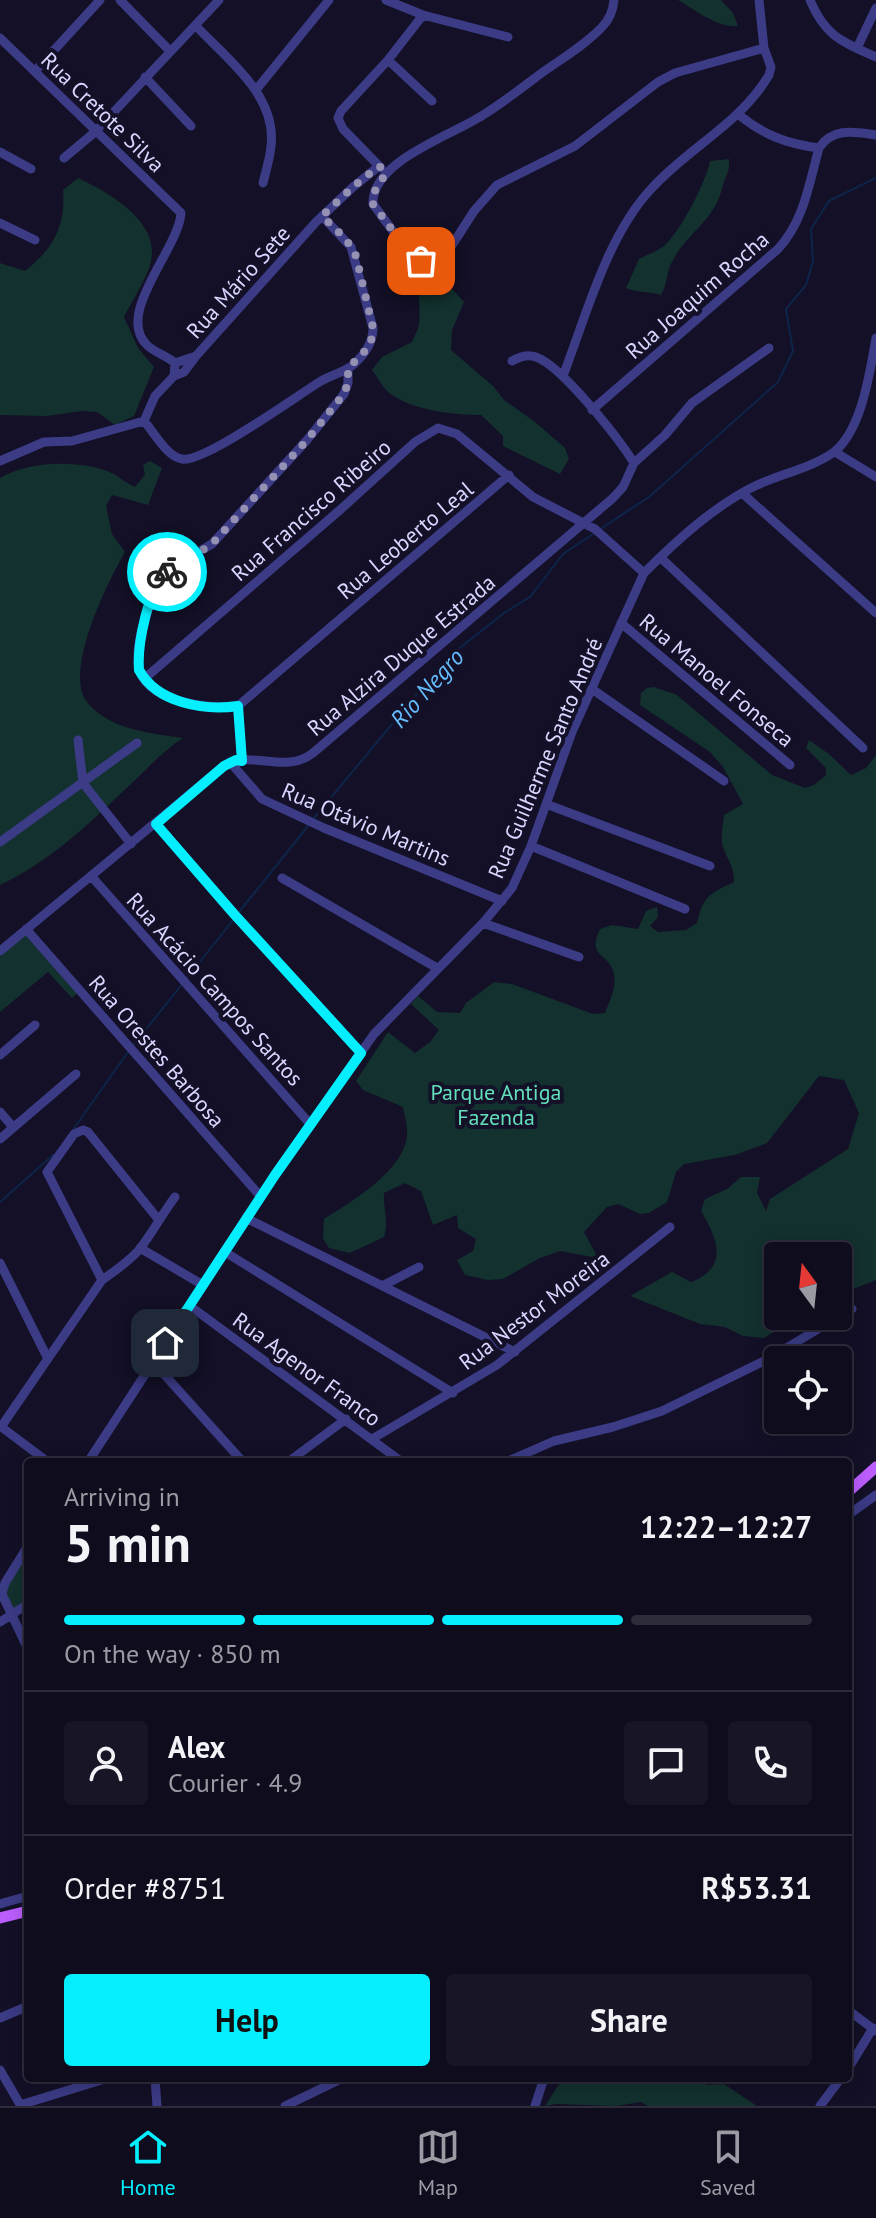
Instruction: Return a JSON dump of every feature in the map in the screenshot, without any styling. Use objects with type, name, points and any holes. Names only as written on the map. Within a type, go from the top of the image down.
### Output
[{"type":"main road","points":[[852,1488],[876,1467]]},
{"type":"main road","points":[[0,1920],[23,1912]]},
{"type":"street","points":[[35,71],[100,0]]},
{"type":"street","points":[[120,0],[169,50]]},
{"type":"street","points":[[64,158],[95,132],[219,0]]},
{"type":"street","points":[[256,90],[329,0]]},
{"type":"street","points":[[386,0],[423,15],[508,37]]},
{"type":"street","name":"Rua Mário Sete","points":[[174,376],[175,363],[196,356],[322,216],[359,181],[483,115],[602,27],[612,13],[614,0]]},
{"type":"street","points":[[563,376],[614,244],[635,208],[673,167],[739,115],[769,75],[770,59],[764,48],[759,0]]},
{"type":"street","points":[[810,0],[824,28],[832,36],[876,57]]},
{"type":"street","points":[[857,48],[876,8]]},
{"type":"street","points":[[423,15],[338,118],[343,129],[383,170],[372,199],[375,208],[409,253],[430,263],[449,250],[488,193],[497,185],[575,146],[658,82],[675,73],[764,48]]},
{"type":"street","points":[[196,26],[256,90],[265,106],[272,144],[263,183]]},
{"type":"street","name":"Rua Cretote Silva","points":[[0,38],[181,213],[137,320],[141,338],[149,347],[175,363]]},
{"type":"street","points":[[388,60],[432,101]]},
{"type":"street","points":[[145,77],[191,126]]},
{"type":"street","points":[[739,115],[769,136],[819,148],[836,133],[854,131],[876,135]]},
{"type":"street","name":"Rua Joaquim Rocha","points":[[592,410],[791,235],[801,215],[819,148]]},
{"type":"street","points":[[0,152],[31,169]]},
{"type":"street","points":[[144,421],[170,452],[178,458],[191,459],[348,368],[368,349],[373,328],[356,256],[346,239],[322,216]]},
{"type":"street","points":[[0,223],[35,240]]},
{"type":"street","points":[[876,338],[873,378],[853,425],[835,452],[876,477]]},
{"type":"street","name":"Rua Alzira Duque Estrada","points":[[230,762],[279,764],[304,760],[414,665],[590,526],[623,487],[634,463],[665,435],[692,403],[769,348]]},
{"type":"street","points":[[512,361],[527,355],[536,357],[563,376],[634,463]]},
{"type":"street","points":[[144,421],[155,396],[174,376],[184,372],[196,356]]},
{"type":"street","points":[[242,761],[238,706],[210,708],[175,699],[154,688],[139,670],[138,656],[156,586],[160,577],[212,544],[307,440],[344,394],[348,368]]},
{"type":"street","points":[[0,461],[44,442],[72,441],[144,421]]},
{"type":"street","name":"Rua Francisco Ribeiro","points":[[144,679],[426,434],[438,428],[447,429],[509,475]]},
{"type":"street","name":"Rua Guilherme Santo André","points":[[91,1458],[246,1218],[374,1034],[483,923],[519,876],[572,732],[644,573],[728,501],[835,452]]},
{"type":"street","points":[[509,475],[540,501],[607,538],[644,573]]},
{"type":"street","name":"Rua Leoberto Leal","points":[[238,706],[509,475]]},
{"type":"street","points":[[742,493],[876,613]]},
{"type":"street","points":[[660,557],[863,748]]},
{"type":"street","name":"Rua Manoel Fonseca","points":[[621,623],[790,765]]},
{"type":"street","points":[[592,689],[724,781]]},
{"type":"street","points":[[78,740],[83,783],[131,844]]},
{"type":"street","points":[[0,842],[137,743]]},
{"type":"street","points":[[0,951],[230,762]]},
{"type":"street","name":"Rua Otávio Martins","points":[[230,762],[262,799],[324,828],[502,901]]},
{"type":"street","points":[[546,804],[710,866]]},
{"type":"street","points":[[156,824],[361,1053]]},
{"type":"street","points":[[531,846],[685,909]]},
{"type":"street","name":"Rua Acácio Campos Santos","points":[[92,877],[311,1125]]},
{"type":"street","points":[[282,878],[437,968]]},
{"type":"street","points":[[483,923],[579,957]]},
{"type":"street","name":"Rua Orestes Barbosa","points":[[26,929],[261,1197]]},
{"type":"street","points":[[0,1055],[35,1025]]},
{"type":"street","points":[[0,1139],[76,1074]]},
{"type":"street","points":[[0,1112],[13,1127]]},
{"type":"street","points":[[102,1280],[47,1172],[74,1134],[88,1132],[158,1219]]},
{"type":"street","points":[[43,1458],[0,1426],[102,1280],[140,1248],[175,1197]]},
{"type":"street","points":[[246,1218],[515,1352]]},
{"type":"street","name":"Rua Nestor Moreira","points":[[372,1439],[453,1393],[515,1352],[670,1227]]},
{"type":"street","points":[[140,1248],[203,1285]]},
{"type":"street","points":[[225,1252],[453,1393]]},
{"type":"street","points":[[0,1263],[47,1357]]},
{"type":"street","points":[[382,1286],[419,1267]]},
{"type":"street","name":"Rua Agenor Franco","points":[[190,1306],[397,1458]]},
{"type":"street","points":[[515,1458],[554,1441],[662,1411],[766,1360],[817,1330]]},
{"type":"street","points":[[153,1362],[239,1458]]},
{"type":"street","points":[[296,1458],[346,1419]]},
{"type":"street","points":[[852,1512],[876,1495]]},
{"type":"street","points":[[24,1553],[1,1595],[24,1640]]},
{"type":"street","points":[[0,1622],[24,1607]]},
{"type":"street","points":[[0,1904],[24,1897]]},
{"type":"street","points":[[0,2018],[24,2008]]},
{"type":"street","points":[[852,2013],[874,2029],[852,2063]]},
{"type":"street","points":[[0,2070],[20,2105],[95,2082]]},
{"type":"street","points":[[155,2082],[157,2106]]},
{"type":"street","points":[[285,2106],[335,2082]]},
{"type":"street","points":[[535,2106],[543,2082]]},
{"type":"street","points":[[820,2106],[838,2082]]},
{"type":"green space","points":[[678,0],[721,0],[733,13],[738,26],[715,21]]},
{"type":"green space","points":[[729,159],[728,171],[713,210],[679,250],[661,295],[626,288],[639,259],[657,251],[679,227],[699,192],[710,161]]},
{"type":"green space","points":[[78,178],[129,210],[148,233],[152,247],[147,274],[124,317],[138,348],[154,367],[134,416],[115,425],[97,412],[46,416],[0,415],[0,263],[25,271],[43,254],[60,226],[63,190]]},
{"type":"green space","points":[[436,272],[464,302],[452,330],[451,350],[493,386],[504,400],[565,448],[569,459],[560,474],[503,446],[503,436],[481,415],[445,412],[407,403],[387,391],[372,370],[382,357],[412,342],[419,324],[420,290]]},
{"type":"green space","points":[[150,461],[162,468],[148,505],[112,495],[106,506],[112,534],[125,552],[91,627],[80,670],[81,688],[87,702],[107,719],[131,729],[183,738],[70,839],[36,865],[0,885],[0,478],[38,465],[67,464],[107,471],[135,487],[145,475],[143,465]]},
{"type":"green space","name":"Parque Antiga Fazenda","points":[[654,687],[677,695],[772,775],[805,788],[826,775],[826,768],[806,748],[809,740],[851,775],[866,768],[876,755],[876,1280],[852,1289],[852,1242],[764,1242],[764,1330],[777,1330],[764,1338],[743,1336],[725,1327],[700,1324],[630,1296],[672,1272],[691,1282],[711,1268],[717,1251],[712,1231],[701,1211],[705,1199],[727,1189],[741,1177],[760,1177],[757,1193],[766,1211],[770,1199],[848,1149],[859,1113],[844,1080],[819,1076],[767,1143],[735,1155],[684,1164],[676,1172],[667,1202],[649,1213],[640,1214],[618,1204],[607,1207],[584,1232],[598,1258],[560,1251],[540,1258],[503,1279],[488,1280],[465,1275],[457,1260],[473,1251],[476,1239],[458,1228],[457,1215],[433,1225],[421,1191],[405,1183],[384,1193],[384,1237],[350,1253],[329,1248],[323,1239],[324,1219],[376,1183],[388,1172],[405,1146],[407,1130],[403,1107],[363,1090],[356,1081],[388,1032],[415,1053],[430,1042],[439,1030],[411,1004],[418,996],[437,1012],[460,1013],[466,1003],[494,982],[512,984],[593,1014],[605,1013],[615,980],[609,963],[596,949],[600,929],[612,925],[638,929],[646,911],[657,907],[658,917],[650,926],[658,932],[686,930],[697,923],[709,896],[734,882],[733,870],[722,843],[722,829],[724,815],[743,804],[723,767],[710,752],[640,705],[641,693]]},
{"type":"green space","points":[[26,933],[78,993],[72,998],[48,972],[0,1012],[0,956]]},
{"type":"green space","points":[[24,1553],[24,1606],[12,1615],[5,1586]]},
{"type":"green space","points":[[560,2082],[702,2082],[708,2085],[724,2084],[757,2106],[648,2106],[641,2102],[617,2106],[545,2106]]},
{"type":"waterway","name":"Rio Negro","points":[[602,528],[649,497],[778,382],[793,351],[786,309],[806,285],[813,261],[811,229],[829,201],[876,178]]},
{"type":"waterway","name":"Rio Negro","points":[[314,818],[447,658],[504,613],[530,597],[563,554],[593,534]]},
{"type":"waterway","name":"Rio Negro","points":[[239,912],[308,826]]},
{"type":"waterway","name":"Rio Negro","points":[[187,978],[233,920]]},
{"type":"waterway","name":"Rio Negro","points":[[132,1047],[183,983]]},
{"type":"waterway","name":"Rio Negro","points":[[72,1131],[128,1052]]},
{"type":"waterway","name":"Rio Negro","points":[[0,1202],[53,1155]]},
{"type":"way so far","points":[[167,572],[212,544],[307,440],[344,394],[348,368],[368,349],[373,338],[356,256],[346,239],[322,216],[379,166],[386,173],[373,194],[373,204],[409,253],[421,261]]},
{"type":"route","points":[[165,1343],[275,1175],[361,1053],[156,824],[224,766],[236,760],[242,761],[238,706],[210,708],[175,699],[154,688],[139,670],[140,642],[156,586],[160,577],[167,572]]}]
